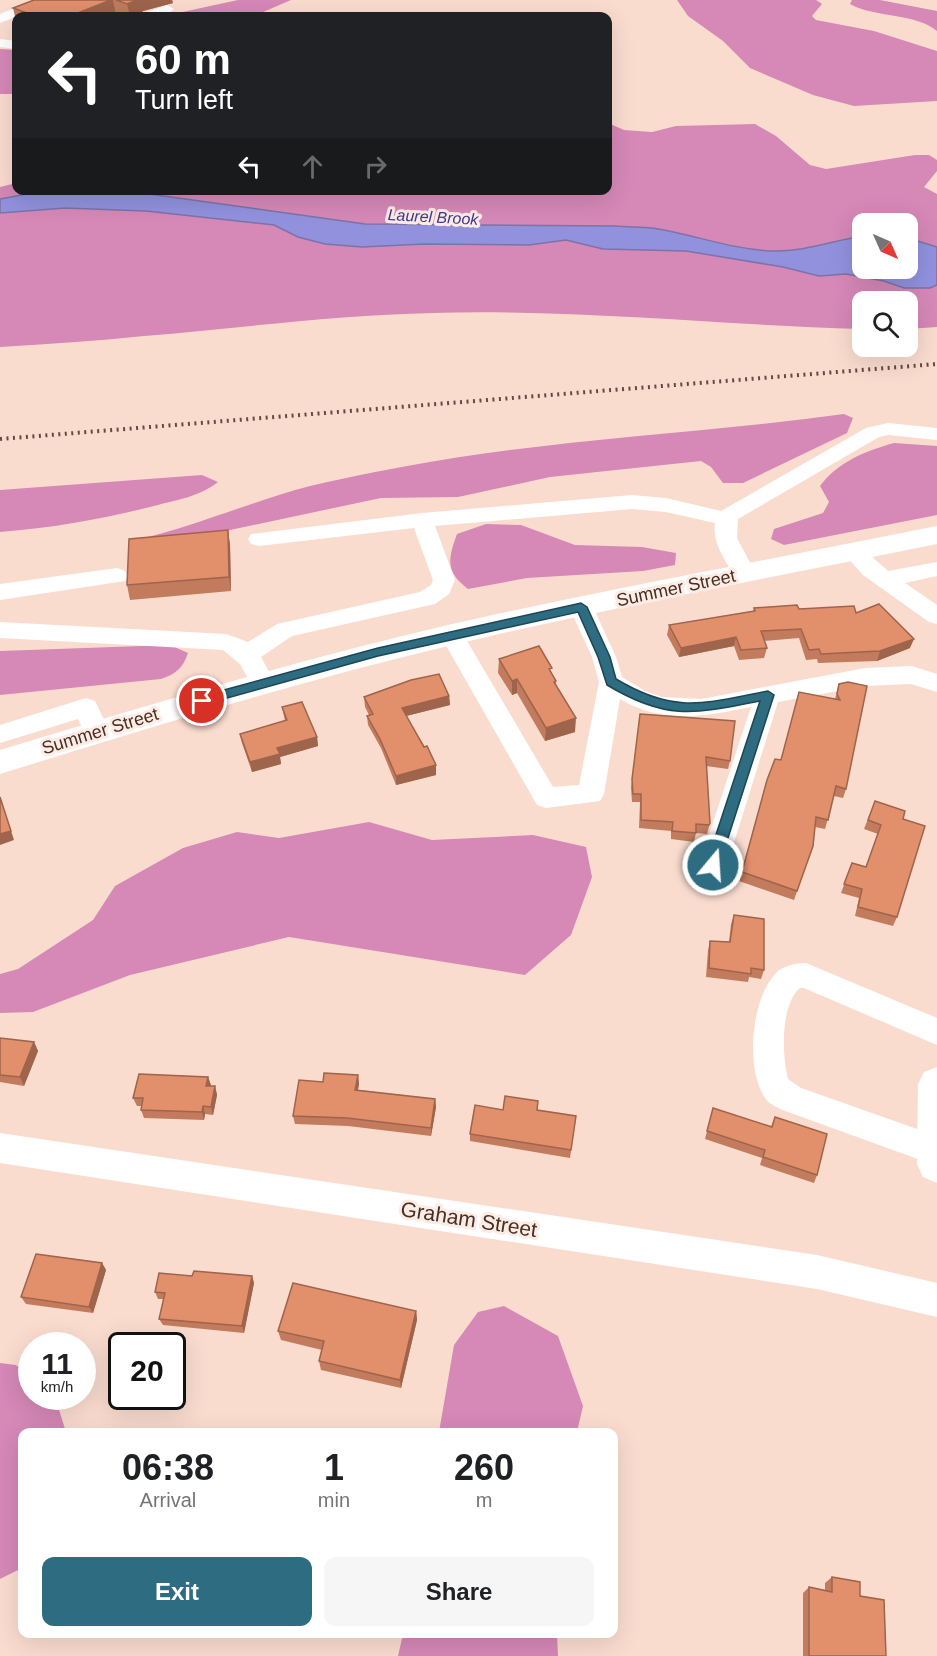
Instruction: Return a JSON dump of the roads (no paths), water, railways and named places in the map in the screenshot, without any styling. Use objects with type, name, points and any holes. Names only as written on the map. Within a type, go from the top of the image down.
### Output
[{"type":"main road","name":"Summer Street","points":[[0,762],[91,719],[263,683],[452,635],[581,607],[854,552],[933,541]]},
{"type":"main road","points":[[937,1084],[937,1164]]},
{"type":"street","points":[[16,12],[42,1]]},
{"type":"street","points":[[157,12],[173,4]]},
{"type":"street","points":[[745,574],[726,541],[723,529],[729,515],[873,432],[888,429],[937,434]]},
{"type":"street","points":[[259,539],[422,520],[632,502],[666,505],[727,519]]},
{"type":"street","points":[[247,654],[285,630],[427,598],[437,593],[444,580],[422,520]]},
{"type":"street","points":[[854,552],[863,563],[937,616]]},
{"type":"street","points":[[884,579],[937,569]]},
{"type":"street","points":[[0,592],[117,576]]},
{"type":"street","points":[[914,599],[937,580]]},
{"type":"street","points":[[452,635],[546,798],[591,794],[611,682],[604,657],[581,607]]},
{"type":"street","points":[[0,630],[226,642],[241,648],[247,654],[263,683]]},
{"type":"street","points":[[611,682],[648,702],[673,708],[701,708],[877,675],[912,675],[937,682]]},
{"type":"street","points":[[713,865],[768,695]]},
{"type":"street","points":[[0,716],[80,703],[91,719],[0,734]]},
{"type":"street","points":[[936,1151],[791,1099],[777,1090],[769,1071],[768,1049],[774,1005],[786,982],[797,975],[806,975],[937,1032]]},
{"type":"street","name":"Graham Street","points":[[0,1148],[817,1272],[937,1300]]},
{"type":"water","points":[[22,195],[156,195],[365,224],[652,228],[756,250],[771,251],[806,248],[852,238],[852,275],[819,276],[783,267],[686,251],[603,249],[566,240],[529,245],[424,244],[362,247],[325,244],[298,237],[274,225],[146,211],[65,208],[0,213],[0,199]]},
{"type":"water","points":[[918,241],[937,247],[937,285],[930,288],[904,288],[873,279],[918,279]]},
{"type":"railway","points":[[0,439],[937,364]]},
{"type":"water label","name":"Laurel Brook","points":[[433,217]]}]
